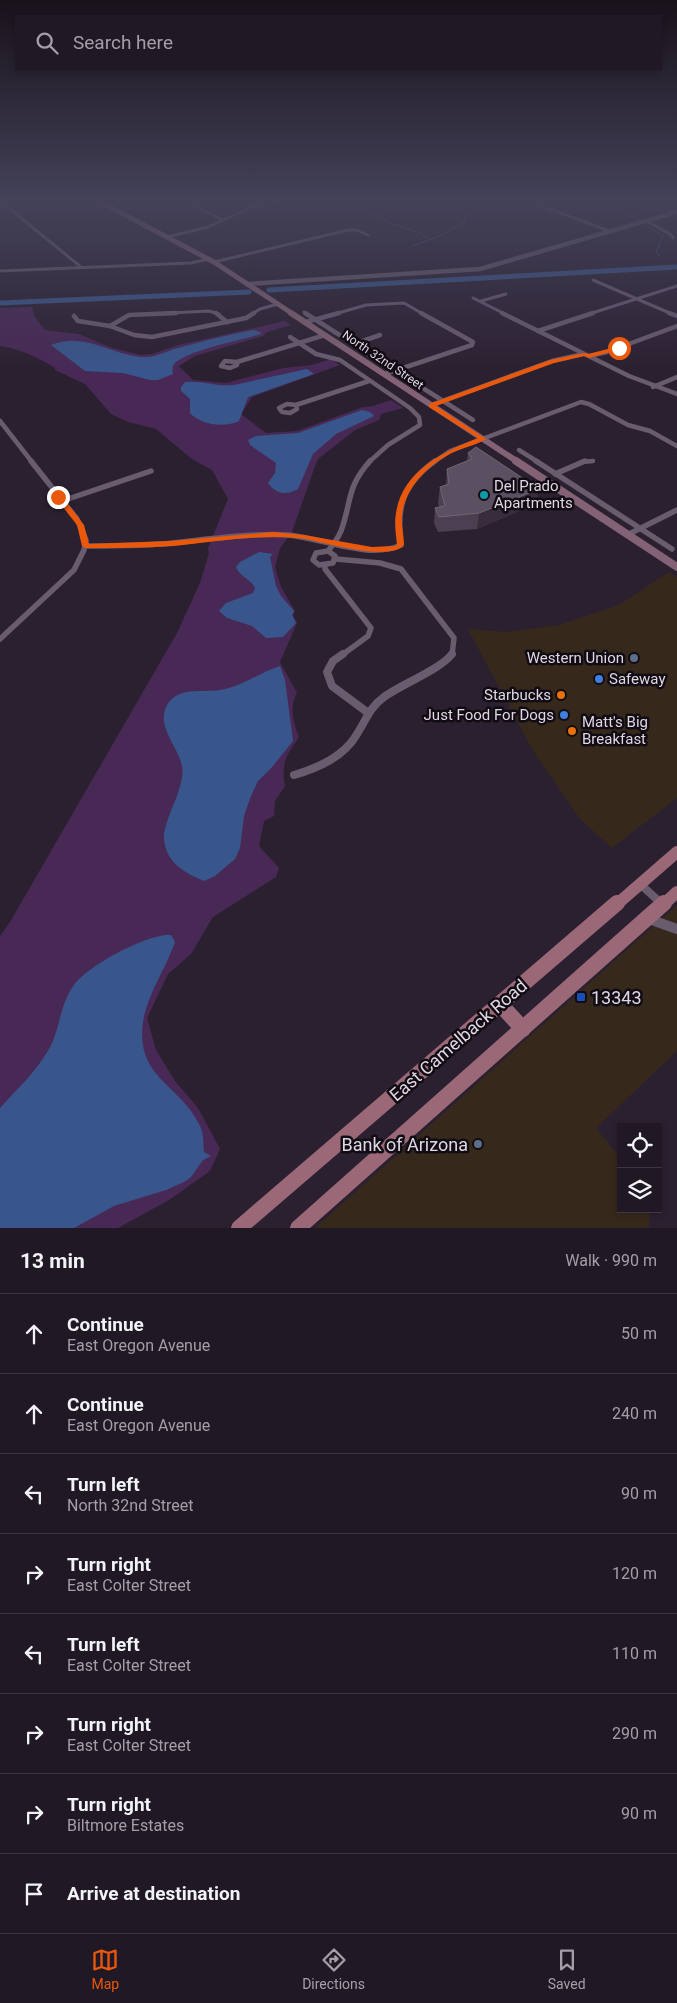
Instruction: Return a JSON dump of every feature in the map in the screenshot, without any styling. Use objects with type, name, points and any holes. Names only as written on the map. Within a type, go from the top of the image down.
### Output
[{"type":"main road","name":"North 32nd Street","points":[[204,256],[328,336],[677,567]]},
{"type":"main road","name":"East Camelback Road","points":[[239,1228],[677,852]]},
{"type":"main road","points":[[298,1228],[677,892]]},
{"type":"main road","points":[[500,1004],[523,1029]]},
{"type":"street","points":[[68,256],[81,267]]},
{"type":"street","points":[[214,262],[238,256]]},
{"type":"street","points":[[247,284],[480,269],[523,256]]},
{"type":"street","points":[[0,271],[191,263],[209,259]]},
{"type":"street","points":[[593,280],[677,316]]},
{"type":"street","points":[[538,331],[677,286]]},
{"type":"street","points":[[481,301],[506,294]]},
{"type":"street","points":[[473,298],[653,387],[677,394]]},
{"type":"street","points":[[306,322],[366,305],[404,303],[473,342],[472,345],[385,374]]},
{"type":"street","points":[[74,316],[78,321],[110,326],[134,335],[152,337],[228,322],[280,305]]},
{"type":"street","points":[[110,326],[130,315],[201,311],[215,311],[228,322]]},
{"type":"street","name":"North 32nd Street","points":[[304,312],[473,420]]},
{"type":"street","points":[[432,405],[552,361],[607,352],[677,326]]},
{"type":"street","points":[[237,362],[328,336]]},
{"type":"street","points":[[354,344],[380,336]]},
{"type":"street","points":[[290,337],[316,354],[340,360],[410,408],[418,417],[420,425],[383,449],[362,470],[350,493],[341,530],[328,551]]},
{"type":"street","points":[[653,387],[677,377]]},
{"type":"street","points":[[296,406],[369,380]]},
{"type":"street","points":[[85,546],[170,544],[273,534],[372,550],[397,548],[401,545],[399,515],[404,494],[410,485],[433,462],[450,451],[581,402],[589,404],[628,425],[650,431],[677,446]]},
{"type":"street","points":[[0,421],[80,525],[85,546],[74,570],[0,638]]},
{"type":"street","points":[[519,450],[672,549]]},
{"type":"street","points":[[555,474],[585,461],[593,461]]},
{"type":"street","points":[[62,501],[151,471]]},
{"type":"street","points":[[627,534],[677,510]]},
{"type":"street","points":[[328,551],[336,559],[333,563],[324,565],[315,563],[313,557],[316,553],[328,551]]},
{"type":"street","points":[[294,775],[312,770],[344,750],[353,740],[367,712],[404,683],[438,666],[452,655],[454,638],[401,569],[380,562],[336,559]]},
{"type":"street","points":[[324,565],[325,569],[371,628],[368,636],[334,661],[327,672],[332,686],[367,712]]},
{"type":"street","points":[[640,884],[663,905]]},
{"type":"street","points":[[647,919],[677,929]]},
{"type":"shaded area","points":[[32,307],[34,316],[45,330],[79,334],[112,348],[141,355],[152,354],[178,345],[285,321],[291,325],[267,332],[263,336],[195,356],[179,366],[193,380],[226,383],[283,368],[312,365],[331,359],[340,365],[252,397],[241,414],[266,433],[297,431],[363,407],[391,400],[403,408],[381,414],[379,420],[355,430],[318,459],[292,532],[280,548],[275,567],[281,587],[295,611],[293,615],[297,623],[280,662],[297,693],[293,703],[293,715],[299,737],[284,765],[285,786],[275,801],[274,816],[264,821],[259,846],[279,868],[276,877],[213,917],[191,954],[168,974],[147,1018],[156,1050],[175,1081],[198,1108],[220,1149],[210,1171],[169,1200],[118,1228],[0,1228],[0,936],[10,922],[177,633],[200,583],[209,553],[208,548],[228,499],[212,470],[192,459],[156,429],[128,422],[111,414],[85,384],[55,370],[55,368],[42,360],[29,354],[0,346],[0,308]]},
{"type":"shaded area","points":[[669,572],[677,577],[677,798],[612,848],[580,819],[532,749],[468,629],[507,632],[559,625],[619,605]]},
{"type":"shaded area","points":[[677,905],[677,1051],[596,1128],[617,1154],[617,1213],[650,1213],[649,1228],[315,1228]]},
{"type":"water","points":[[253,330],[261,334],[216,346],[182,358],[173,365],[173,374],[158,380],[150,380],[123,373],[85,371],[51,345],[63,341],[86,342],[132,355],[148,357],[203,341]]},
{"type":"water","points":[[307,369],[314,374],[248,397],[239,421],[233,423],[220,425],[206,423],[195,417],[190,413],[190,399],[181,391],[181,387],[185,382],[234,385]]},
{"type":"water","points":[[362,410],[370,412],[374,416],[336,434],[313,454],[298,489],[289,493],[282,493],[274,490],[268,483],[275,473],[276,463],[250,445],[248,440],[256,436],[298,433]]},
{"type":"water","points":[[259,552],[273,554],[270,557],[276,586],[281,596],[294,611],[292,615],[296,623],[283,637],[266,638],[252,626],[227,618],[219,611],[226,603],[253,593],[255,588],[236,567],[240,562]]},
{"type":"water","points":[[280,666],[285,680],[293,741],[258,781],[244,816],[240,848],[235,859],[215,876],[204,881],[184,871],[173,861],[168,855],[164,839],[165,829],[182,777],[180,758],[165,726],[165,710],[169,702],[180,694],[228,688]]},
{"type":"water","points":[[171,935],[175,942],[150,997],[144,1016],[142,1037],[145,1053],[151,1066],[191,1111],[201,1129],[204,1152],[211,1156],[203,1160],[186,1181],[166,1190],[114,1206],[74,1228],[0,1228],[0,1108],[33,1072],[49,1049],[56,1034],[69,992],[81,977],[104,960],[134,945],[148,939]]},
{"type":"building","name":"Del Prado Apartments","points":[[476,447],[539,489],[479,513],[439,517],[435,508],[445,506],[440,487],[449,484],[447,469],[472,459],[468,453]]},
{"type":"waterway","points":[[269,290],[677,267]]},
{"type":"waterway","points":[[0,303],[249,292]]},
{"type":"place","name":"Del Prado Apartments","points":[[484,495]]},
{"type":"place","name":"Western Union","points":[[634,658]]},
{"type":"place","name":"Safeway","points":[[599,679]]},
{"type":"place","name":"Starbucks","points":[[561,695]]},
{"type":"place","name":"Just Food For Dogs","points":[[564,715]]},
{"type":"place","name":"Matt's Big Breakfast","points":[[572,731]]},
{"type":"place","name":"13343","points":[[581,997]]},
{"type":"place","name":"Bank of Arizona","points":[[478,1144]]},
{"type":"route","points":[[58,497],[72,513],[84,532],[85,546],[170,544],[273,534],[304,537],[372,550],[397,548],[401,545],[399,515],[404,494],[410,485],[433,462],[450,451],[482,439],[432,405],[552,361],[584,354],[589,356],[619,348]]}]
